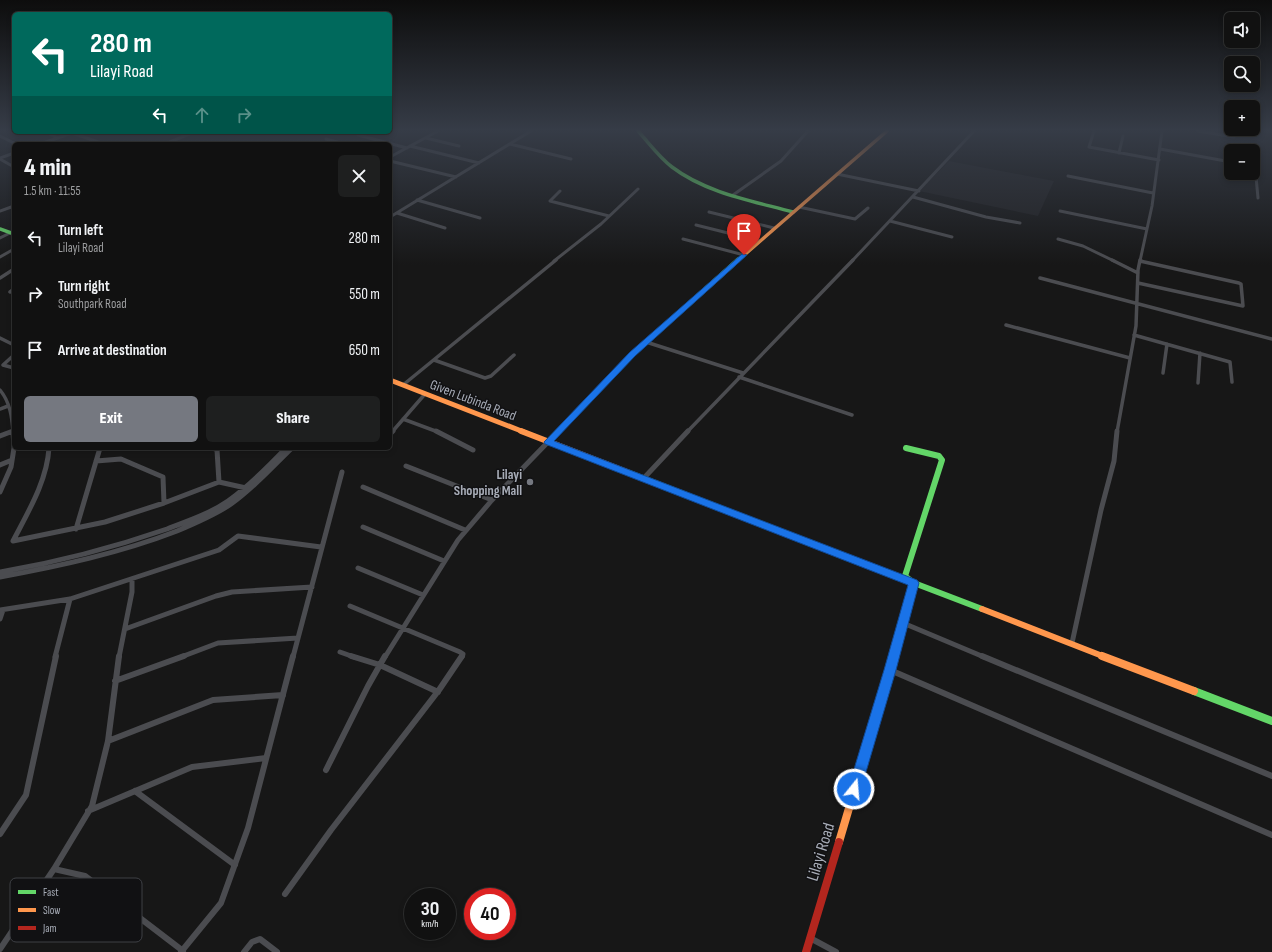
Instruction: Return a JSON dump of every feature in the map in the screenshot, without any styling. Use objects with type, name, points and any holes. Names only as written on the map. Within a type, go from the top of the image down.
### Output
[{"type":"street","points":[[450,175],[456,177]]},
{"type":"street","points":[[392,216],[459,175]]},
{"type":"street","points":[[682,175],[734,195],[793,212]]},
{"type":"street","points":[[734,195],[761,175]]},
{"type":"street","points":[[326,770],[380,665],[444,561],[466,530],[492,500],[646,342],[774,228],[836,175]]},
{"type":"street","points":[[845,175],[919,191]]},
{"type":"street","points":[[644,479],[741,375],[933,175]]},
{"type":"street","points":[[1072,643],[1101,510],[1114,461],[1118,422],[1134,335],[1138,273],[1152,206],[1156,175]]},
{"type":"street","points":[[1068,176],[1153,193]]},
{"type":"street","points":[[1256,180],[1258,198]]},
{"type":"street","points":[[403,385],[609,216],[638,189]]},
{"type":"street","points":[[560,191],[550,201],[609,216]]},
{"type":"street","points":[[913,197],[986,217],[1020,223]]},
{"type":"street","points":[[417,200],[480,218]]},
{"type":"street","points":[[0,211],[12,207]]},
{"type":"street","points":[[799,207],[855,219],[868,208]]},
{"type":"street","points":[[1060,211],[1147,228]]},
{"type":"street","points":[[709,212],[774,228]]},
{"type":"street","points":[[397,213],[445,228]]},
{"type":"street","points":[[890,221],[952,237]]},
{"type":"street","points":[[696,225],[760,241]]},
{"type":"street","points":[[0,229],[12,233]]},
{"type":"street","points":[[0,238],[12,233]]},
{"type":"street","points":[[683,239],[744,255]]},
{"type":"street","points":[[1058,239],[1083,246],[1138,273]]},
{"type":"street","points":[[0,257],[12,250]]},
{"type":"street","points":[[1138,283],[1243,306],[1241,284],[1239,283],[1140,261]]},
{"type":"street","points":[[0,278],[12,270]]},
{"type":"street","points":[[1040,278],[1131,302],[1137,305],[1272,339]]},
{"type":"street","points":[[1006,325],[1130,358]]},
{"type":"street","points":[[1134,335],[1230,362],[1232,382]]},
{"type":"street","points":[[0,338],[12,344]]},
{"type":"street","points":[[646,342],[852,416]]},
{"type":"street","points":[[1163,373],[1167,344]]},
{"type":"street","points":[[1198,383],[1200,353]]},
{"type":"street","points":[[434,360],[484,378],[491,376],[514,355]]},
{"type":"street","points":[[12,356],[2,365],[12,368]]},
{"type":"street","name":"Given Lubinda Road","points":[[392,381],[548,442]]},
{"type":"street","points":[[0,390],[7,400],[12,426]]},
{"type":"street","points":[[392,432],[425,394]]},
{"type":"street","points":[[0,409],[8,406]]},
{"type":"street","points":[[403,418],[436,431],[473,450]]},
{"type":"street","points":[[0,436],[12,431]]},
{"type":"street","points":[[548,442],[1272,721]]},
{"type":"street","points":[[906,448],[939,456],[942,460],[905,576],[914,583]]},
{"type":"street","points":[[0,492],[12,460],[14,450]]},
{"type":"street","points":[[49,450],[50,455],[37,494],[13,541],[105,522],[164,503],[219,482],[247,488]]},
{"type":"street","points":[[76,529],[99,450]]},
{"type":"street","points":[[217,450],[219,482]]},
{"type":"street","points":[[0,577],[51,569],[133,547],[197,522],[216,513],[240,498],[247,488],[284,450]]},
{"type":"street","points":[[0,572],[53,564],[133,542],[196,519],[247,488],[290,450]]},
{"type":"street","points":[[96,461],[121,459],[163,478],[164,503]]},
{"type":"street","points":[[0,465],[12,460]]},
{"type":"street","points":[[406,466],[492,500]]},
{"type":"street","points":[[142,920],[182,951],[221,903],[248,828],[342,472]]},
{"type":"street","points":[[363,487],[466,530]]},
{"type":"street","points":[[363,527],[444,561]]},
{"type":"street","points":[[0,619],[2,610],[70,599],[219,550],[238,536],[321,547]]},
{"type":"street","points":[[358,568],[423,595]]},
{"type":"street","points":[[48,878],[92,806],[108,741],[115,681],[132,592],[132,579]]},
{"type":"street","name":"Lilayi Road","points":[[806,952],[890,670],[914,583]]},
{"type":"street","points":[[125,629],[216,596],[232,592],[312,587]]},
{"type":"street","points":[[0,834],[26,795],[49,681],[70,599]]},
{"type":"street","points":[[285,894],[330,830],[438,692],[463,654],[350,606]]},
{"type":"street","points":[[903,623],[1272,776]]},
{"type":"street","points":[[115,681],[209,645],[218,643],[298,638]]},
{"type":"street","points":[[340,652],[380,665],[438,692]]},
{"type":"street","points":[[890,670],[1272,835]]},
{"type":"street","points":[[108,741],[213,700],[283,695]]},
{"type":"street","points":[[88,811],[192,767],[266,758]]},
{"type":"street","points":[[135,791],[235,865]]},
{"type":"street","points":[[54,869],[85,876],[88,878]]},
{"type":"street","points":[[0,951],[10,936]]},
{"type":"street","points":[[810,938],[836,952]]},
{"type":"street","points":[[244,952],[256,939],[260,939],[278,952]]},
{"type":"shaded area","points":[[935,175],[1025,175],[1054,181],[1038,216],[919,191]]},
{"type":"traffic: fast","points":[[685,175],[730,194],[793,212]]},
{"type":"traffic: fast","points":[[0,229],[12,233]]},
{"type":"traffic: fast","points":[[548,442],[633,354],[743,256]]},
{"type":"traffic: fast","points":[[906,448],[939,456],[942,460],[905,576],[914,583],[982,609]]},
{"type":"traffic: fast","points":[[627,472],[901,578]]},
{"type":"traffic: fast","points":[[1194,691],[1272,721]]},
{"type":"traffic: slow","points":[[743,256],[836,175]]},
{"type":"traffic: slow","points":[[392,381],[627,472]]},
{"type":"traffic: slow","points":[[839,842],[914,583],[901,578]]},
{"type":"traffic: slow","points":[[982,609],[1194,691]]},
{"type":"traffic: jam","points":[[806,952],[839,842]]},
{"type":"place","name":"Lilayi Shopping Mall","points":[[530,482]]},
{"type":"route","points":[[744,255],[633,354],[548,442],[889,572],[914,583],[890,670],[854,789]]}]
